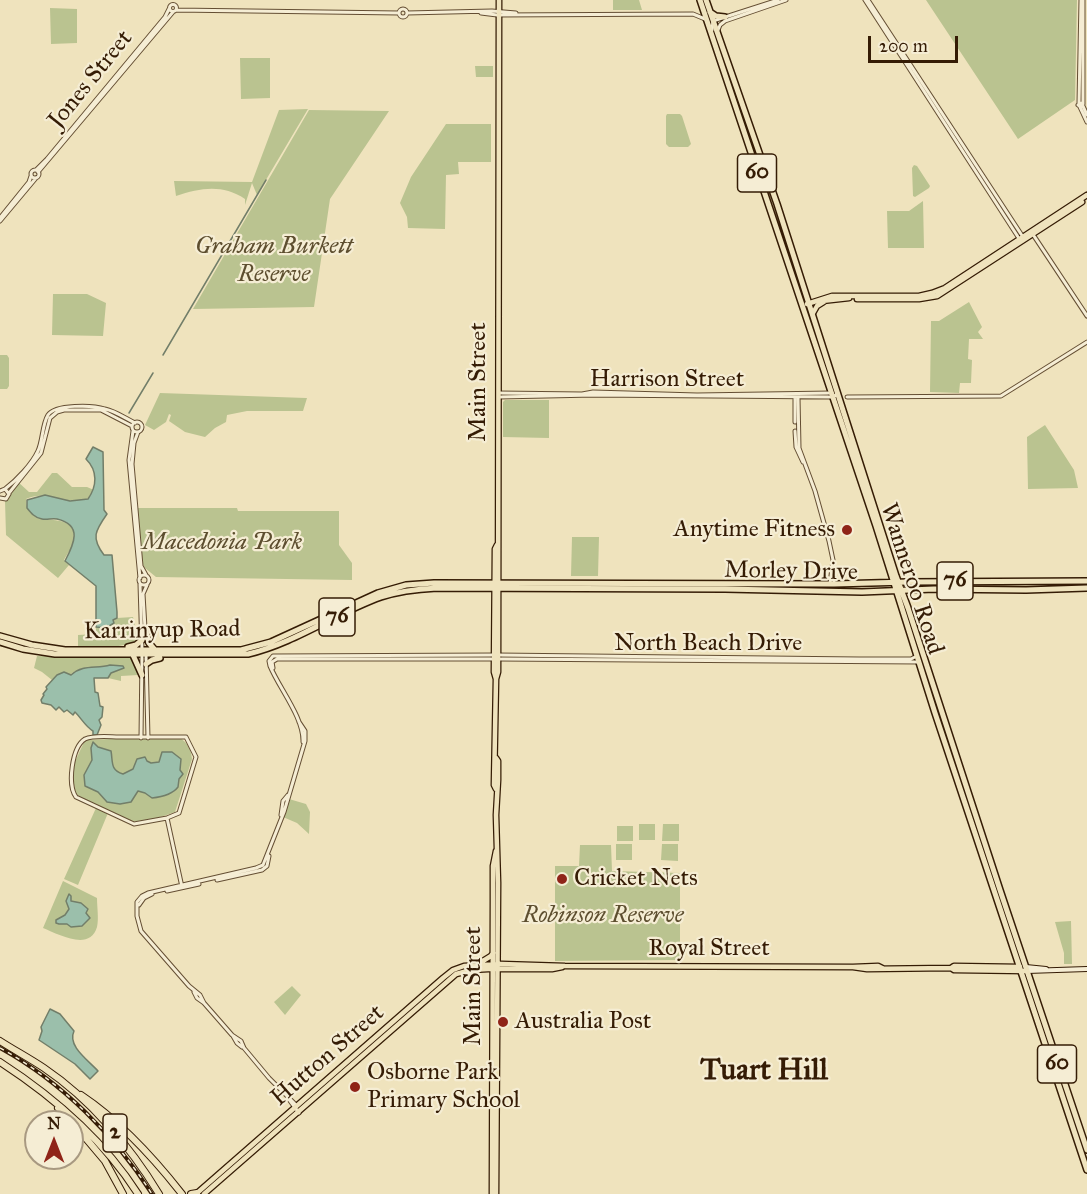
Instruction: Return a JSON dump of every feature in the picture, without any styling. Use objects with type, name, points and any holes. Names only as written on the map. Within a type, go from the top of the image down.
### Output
[{"type":"highway","name":"Wanneroo Road","points":[[700,0],[710,21],[714,44],[834,394],[1087,1170]]},
{"type":"highway","name":"Wanneroo Road","points":[[706,0],[706,10]]},
{"type":"highway","points":[[706,10],[716,16],[725,17]]},
{"type":"highway","name":"Wanneroo Road","points":[[710,21],[717,33],[740,103],[757,143],[807,293],[834,394]]},
{"type":"highway","points":[[1005,581],[1022,585],[1026,590]]},
{"type":"highway","points":[[1025,581],[1028,587],[1048,589]]},
{"type":"highway","name":"Morley Drive","points":[[496,585],[1087,581]]},
{"type":"highway","name":"Karrinyup Road","points":[[0,642],[23,649],[55,654],[133,655],[155,650],[248,649],[271,642],[368,597],[393,588],[434,583],[496,585]]},
{"type":"highway","points":[[842,584],[857,586],[862,592]]},
{"type":"highway","name":"Morley Drive","points":[[496,585],[862,592],[1087,588]]},
{"type":"highway","name":"Karrinyup Road","points":[[0,636],[46,648],[112,650],[174,656],[238,656],[261,651],[371,601],[405,591],[496,585]]},
{"type":"highway","name":"Wanneroo Road","points":[[899,591],[918,659],[1087,1150]]},
{"type":"highway","points":[[145,628],[148,643],[155,650]]},
{"type":"highway","points":[[112,650],[132,647],[142,640]]},
{"type":"highway","points":[[133,655],[142,675]]},
{"type":"highway","points":[[146,664],[152,660],[174,656]]},
{"type":"highway","name":"2","points":[[0,1041],[61,1081],[97,1114],[137,1160],[159,1194]]},
{"type":"highway","name":"2","points":[[0,1062],[66,1110],[120,1169],[138,1194]]},
{"type":"highway","points":[[61,1081],[114,1120],[182,1194]]},
{"type":"highway","points":[[38,1088],[60,1110]]},
{"type":"highway","points":[[84,1136],[105,1161],[123,1194]]},
{"type":"highway","points":[[175,1184],[196,1194]]},
{"type":"main road","name":"Main Street","points":[[494,1194],[495,901],[493,866],[496,851],[496,789],[494,785],[496,758],[498,220],[496,217],[499,0]]},
{"type":"main road","points":[[802,306],[827,300],[932,298],[943,293],[1087,196]]},
{"type":"main road","points":[[810,304],[820,299],[837,296],[919,296],[932,293],[945,288],[1022,240]]},
{"type":"main road","points":[[807,293],[812,298],[820,299]]},
{"type":"main road","points":[[813,313],[827,300]]},
{"type":"main road","name":"Main Street","points":[[495,916],[493,953],[495,966]]},
{"type":"main road","points":[[476,965],[493,953]]},
{"type":"main road","name":"Hutton Street","points":[[298,1110],[448,974],[459,968],[476,965],[495,966]]},
{"type":"main road","name":"Royal Street","points":[[495,966],[878,966],[882,968],[951,968],[954,970],[1087,969]]},
{"type":"main road","name":"Hutton Street","points":[[196,1194],[298,1110],[450,978],[463,971],[495,966]]},
{"type":"street","name":"Jones Street","points":[[0,219],[36,178],[37,171],[173,8],[174,0]]},
{"type":"street","points":[[693,14],[710,21],[778,0]]},
{"type":"street","points":[[717,33],[720,25],[725,21],[786,0]]},
{"type":"street","points":[[866,0],[1022,240]]},
{"type":"street","points":[[1082,0],[1081,105],[1087,122]]},
{"type":"street","points":[[173,8],[399,13],[403,17],[407,13],[693,14],[706,10]]},
{"type":"street","points":[[1081,105],[1087,115]]},
{"type":"street","name":"Jones Street","points":[[0,219],[29,182],[32,171],[37,171]]},
{"type":"street","points":[[31,176],[36,178]]},
{"type":"street","points":[[1033,232],[1087,316]]},
{"type":"street","points":[[847,397],[1001,396],[1087,342]]},
{"type":"street","name":"Harrison Street","points":[[497,395],[796,396],[834,394]]},
{"type":"street","points":[[796,396],[796,447],[822,514],[831,549],[832,584]]},
{"type":"street","points":[[0,498],[6,499],[7,491],[38,452],[47,416],[54,409],[97,407],[107,409],[135,428]]},
{"type":"street","points":[[135,428],[132,464],[141,566],[149,580],[142,594],[142,640],[146,664],[148,738]]},
{"type":"street","points":[[135,428],[129,453],[129,475],[145,628],[141,738]]},
{"type":"street","points":[[0,491],[7,491]]},
{"type":"street","points":[[140,578],[146,575]]},
{"type":"street","points":[[141,584],[147,585]]},
{"type":"street","name":"North Beach Drive","points":[[182,886],[262,870],[267,866],[268,854],[303,745],[299,722],[269,661],[276,658],[918,659]]},
{"type":"street","points":[[142,695],[147,695]]},
{"type":"street","points":[[142,714],[147,714]]},
{"type":"street","points":[[186,737],[196,757],[179,813],[167,818],[134,824],[76,797],[73,793],[71,766],[85,739],[148,738],[186,737]]},
{"type":"street","points":[[167,818],[182,886],[147,896],[138,906],[137,916],[141,931],[193,990],[197,998],[204,1003],[298,1110]]},
{"type":"green space","points":[[613,0],[639,0],[642,10],[613,10]]},
{"type":"green space","points":[[926,0],[1077,0],[1075,100],[1018,139]]},
{"type":"green space","points":[[50,8],[77,9],[77,43],[51,44]]},
{"type":"green space","points":[[240,58],[270,58],[270,98],[241,99]]},
{"type":"green space","points":[[475,66],[493,66],[493,77],[476,77]]},
{"type":"green space","points":[[308,109],[257,195],[252,183],[245,205],[245,199],[220,189],[203,189],[176,196],[174,181],[252,182],[279,110]]},
{"type":"green space","name":"Graham Burkett Reserve","points":[[309,110],[389,111],[330,199],[314,307],[193,309]]},
{"type":"green space","points":[[667,114],[682,116],[691,144],[688,147],[669,147],[666,144]]},
{"type":"green space","points":[[446,124],[491,124],[491,162],[458,162],[459,174],[446,175],[445,229],[408,228],[407,217],[400,203],[411,177]]},
{"type":"green space","points":[[914,165],[930,186],[915,197],[913,196],[912,168]]},
{"type":"green space","points":[[923,201],[924,248],[888,248],[887,211],[909,211]]},
{"type":"green space","points":[[53,294],[87,294],[106,303],[103,336],[52,335]]},
{"type":"green space","points":[[969,302],[982,327],[978,332],[983,339],[969,339],[968,359],[972,360],[971,383],[960,383],[959,393],[930,392],[931,321],[939,321]]},
{"type":"green space","points":[[0,355],[7,355],[9,358],[9,386],[7,389],[0,389]]},
{"type":"green space","points":[[160,393],[307,398],[303,411],[247,411],[227,415],[226,422],[205,437],[185,432],[169,421],[171,415],[169,414],[166,422],[154,430],[145,425]]},
{"type":"green space","points":[[505,400],[549,400],[549,438],[503,437],[503,402]]},
{"type":"green space","points":[[1045,425],[1074,470],[1078,488],[1028,489],[1027,437]]},
{"type":"green space","points":[[52,473],[57,473],[72,487],[87,487],[94,490],[87,499],[82,500],[41,496],[26,499],[28,509],[34,515],[60,521],[73,529],[74,541],[64,560],[69,565],[58,578],[6,535],[5,501],[9,499],[10,489],[17,481],[29,492],[37,492]]},
{"type":"green space","name":"Macedonia Park","points":[[137,508],[339,511],[339,545],[352,563],[352,580],[156,577],[142,563]]},
{"type":"green space","points":[[572,537],[599,537],[598,576],[571,576]]},
{"type":"green space","points":[[133,617],[138,639],[132,643],[109,647],[78,647],[78,635],[96,634],[96,627],[117,618]]},
{"type":"green space","points":[[37,656],[131,658],[138,675],[121,676],[121,681],[108,678],[111,673],[110,665],[79,669],[70,675],[64,672],[52,680],[34,668]]},
{"type":"green space","points":[[180,738],[189,747],[192,759],[175,812],[149,820],[134,821],[103,810],[75,793],[72,768],[85,740]]},
{"type":"green space","points":[[289,799],[306,804],[310,812],[309,834],[297,823],[283,817]]},
{"type":"green space","points":[[96,808],[108,813],[78,885],[64,879]]},
{"type":"green space","points":[[639,824],[655,824],[655,840],[639,840]]},
{"type":"green space","points":[[663,824],[679,824],[679,841],[662,841]]},
{"type":"green space","points":[[617,826],[633,826],[633,841],[617,841]]},
{"type":"green space","points":[[616,844],[632,844],[632,860],[616,860]]},
{"type":"green space","points":[[662,844],[678,844],[678,861],[661,860]]},
{"type":"green space","name":"Robinson Reserve","points":[[580,845],[611,845],[612,871],[680,873],[680,960],[555,961],[555,866],[579,866]]},
{"type":"green space","points":[[63,881],[97,898],[97,927],[88,939],[73,939],[43,928]]},
{"type":"green space","points":[[1071,921],[1072,964],[1064,964],[1064,953],[1055,922]]},
{"type":"green space","points":[[292,986],[301,995],[285,1015],[274,1002]]},
{"type":"shaded area","points":[[93,447],[103,452],[104,510],[107,514],[97,530],[96,539],[104,555],[112,555],[117,612],[114,623],[106,628],[96,627],[96,586],[65,561],[73,542],[73,530],[65,522],[57,519],[37,518],[27,508],[27,500],[45,495],[70,501],[88,499],[95,479],[93,468],[86,459]]},
{"type":"shaded area","points":[[110,665],[124,668],[111,673],[108,678],[94,678],[95,692],[98,693],[100,706],[103,707],[102,717],[99,720],[101,725],[97,735],[93,735],[93,731],[75,712],[73,715],[67,710],[64,712],[59,707],[56,710],[51,705],[42,703],[46,687],[57,675],[64,672],[71,675],[85,668]]},
{"type":"shaded area","points":[[93,742],[98,747],[111,751],[114,768],[123,774],[133,769],[137,759],[145,757],[151,763],[159,762],[162,752],[172,752],[181,759],[180,770],[183,774],[179,779],[178,787],[170,794],[159,797],[152,798],[138,791],[131,802],[120,804],[107,802],[98,792],[85,786],[84,775],[92,760]]},
{"type":"shaded area","points":[[69,894],[71,901],[81,903],[88,909],[86,913],[90,918],[82,926],[71,927],[67,924],[56,923],[56,920],[65,915],[69,909],[66,901]]},
{"type":"shaded area","points":[[50,1009],[60,1014],[74,1031],[73,1042],[76,1047],[98,1071],[90,1079],[75,1064],[39,1040],[41,1027]]},
{"type":"waterway","points":[[163,355],[266,180]]},
{"type":"waterway","points":[[129,413],[153,373]]},
{"type":"railway","points":[[0,1048],[45,1077],[85,1112],[121,1151],[152,1194]]},
{"type":"place","name":"Anytime Fitness","points":[[847,530]]},
{"type":"place","name":"Cricket Nets","points":[[562,879]]},
{"type":"place","name":"Australia Post","points":[[503,1022]]},
{"type":"place","name":"Osborne Park Primary School","points":[[355,1087]]},
{"type":"district","name":"Tuart Hill","points":[[764,1072]]}]
